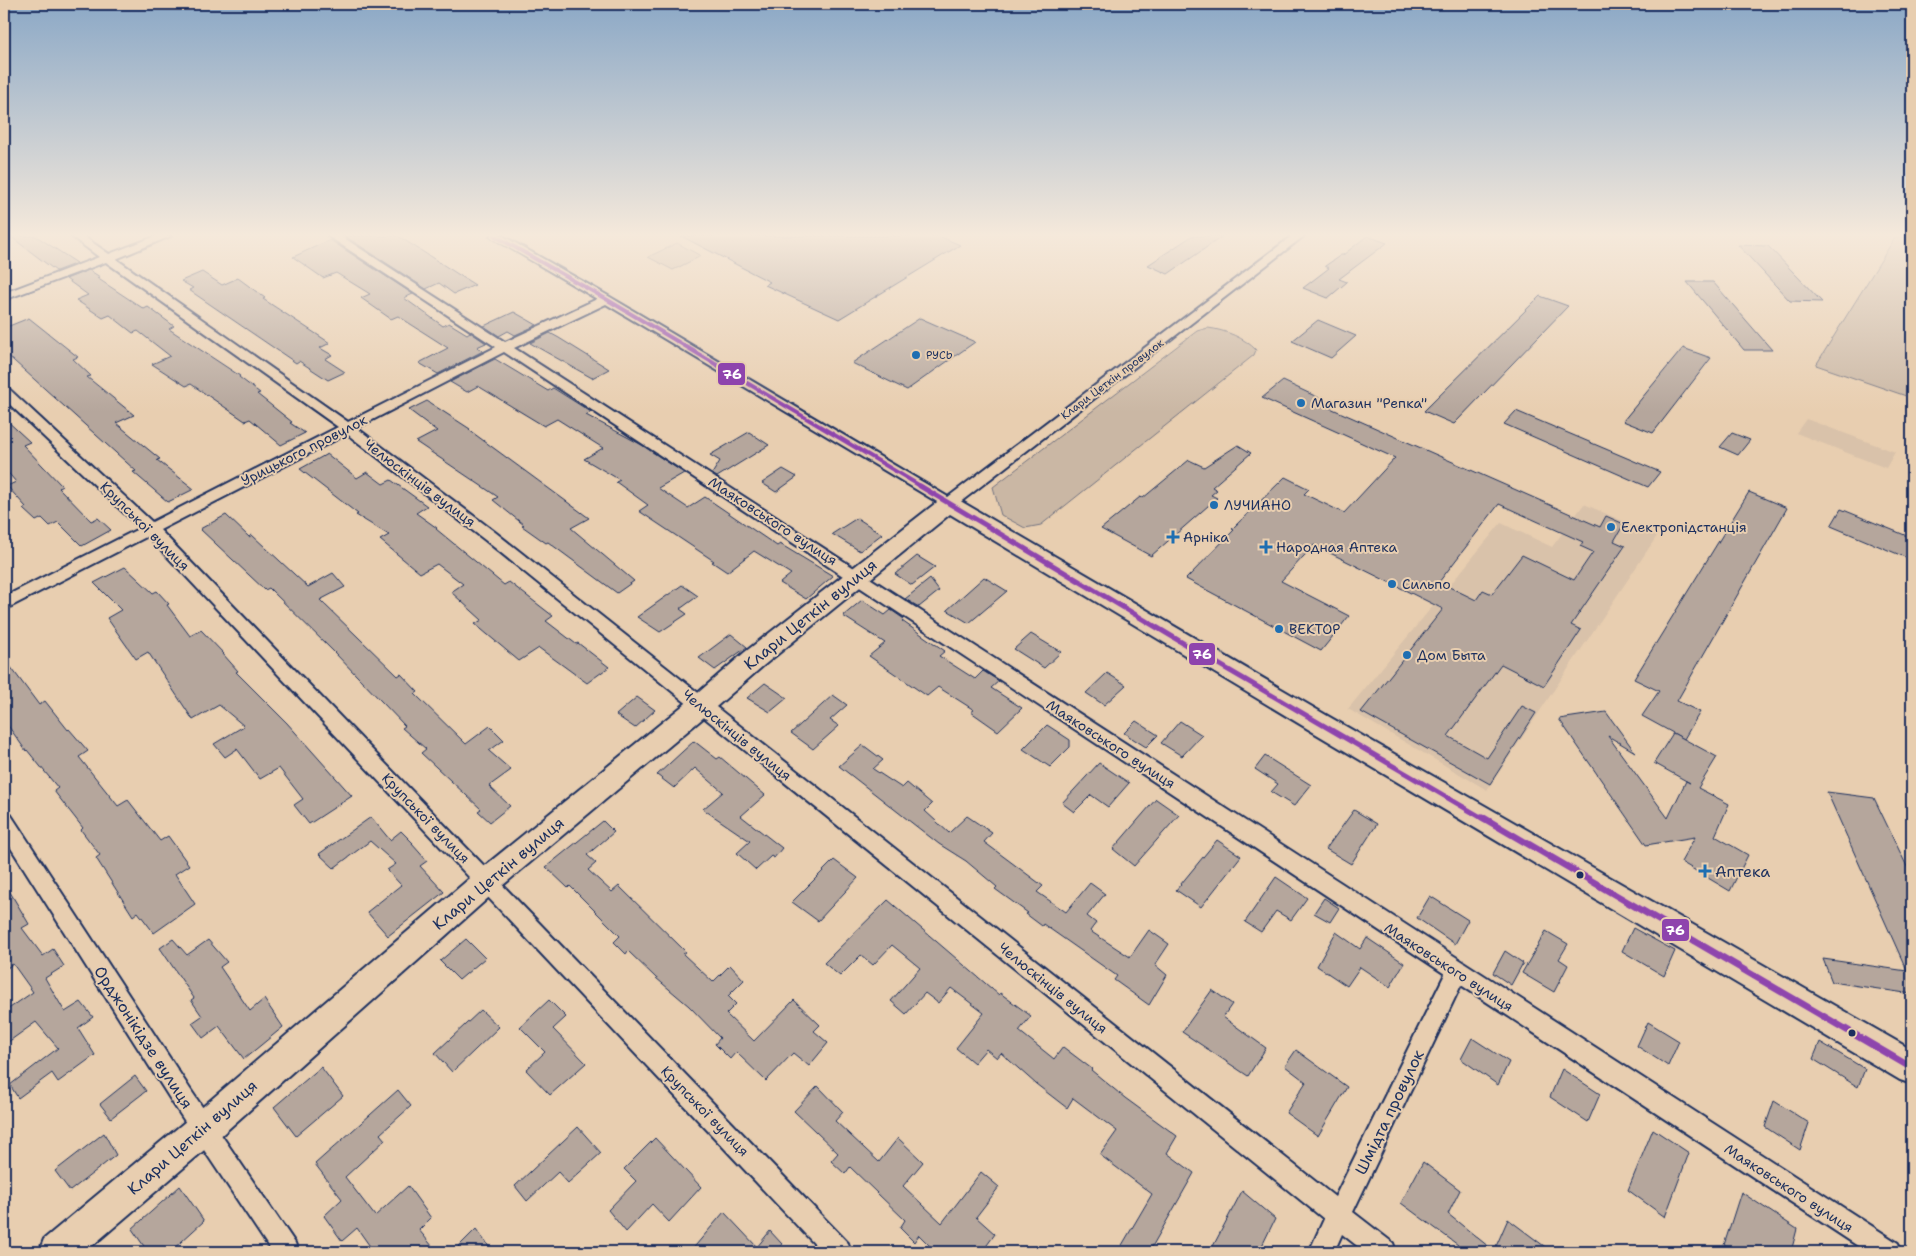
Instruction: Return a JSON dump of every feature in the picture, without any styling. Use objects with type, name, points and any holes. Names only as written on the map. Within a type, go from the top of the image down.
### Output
[{"type":"street","name":"Челюскінців вулиця","points":[[158,295],[348,428],[490,536],[1384,1252]]},
{"type":"street","name":"Маяковського вулиця","points":[[423,295],[857,575],[1457,972],[1889,1252]]},
{"type":"street","points":[[598,295],[1317,722],[1912,1068]]},
{"type":"street","name":"Клари Цеткін провулок","points":[[949,504],[1222,295]]},
{"type":"street","name":"Урицького провулок","points":[[4,604],[504,348],[606,299]]},
{"type":"street","name":"Крупської вулиця","points":[[4,392],[150,529],[839,1252]]},
{"type":"street","name":"Клари Цеткін вулиця","points":[[57,1252],[204,1128],[486,882],[700,706],[754,658],[949,504]]},
{"type":"street","name":"Орджонікідзе вулиця","points":[[4,821],[182,1097],[286,1252]]},
{"type":"street","name":"Шмідта провулок","points":[[1321,1252],[1457,972]]},
{"type":"shaded area","points":[[1860,295],[1912,295],[1912,398],[1816,365]]},
{"type":"shaded area","points":[[1208,328],[1240,338],[1256,350],[1254,355],[1041,525],[1025,528],[1001,515],[993,487],[1197,331]]},
{"type":"shaded area","points":[[1806,419],[1895,452],[1886,468],[1796,433]]},
{"type":"shaded area","points":[[1584,504],[1657,536],[1487,790],[1348,709],[1501,523],[1552,547]]},
{"type":"building","points":[[88,295],[122,295],[144,309],[148,307],[174,326],[169,329],[240,376],[260,393],[257,394],[292,422],[290,423],[305,433],[281,445],[250,419],[245,421],[191,384],[186,386],[152,364],[170,356],[138,331],[133,333],[110,315],[103,318],[76,300]]},
{"type":"building","points":[[196,295],[260,295],[265,298],[263,299],[330,343],[320,348],[332,355],[325,359],[345,372],[328,380],[299,361],[296,363]]},
{"type":"building","points":[[369,295],[412,295],[404,298],[443,326],[449,323],[467,334],[470,332],[486,343],[477,347],[483,351],[438,374],[419,363],[448,348],[398,316],[391,319],[361,298]]},
{"type":"building","points":[[786,295],[879,295],[839,319]]},
{"type":"building","points":[[1320,295],[1332,295],[1328,298]]},
{"type":"building","points":[[1698,295],[1724,295],[1772,350],[1744,350]]},
{"type":"building","points":[[1784,295],[1815,295],[1822,302],[1790,301]]},
{"type":"building","points":[[1540,296],[1568,306],[1454,424],[1424,411]]},
{"type":"building","points":[[514,312],[537,325],[515,335],[508,331],[499,336],[484,326]]},
{"type":"building","points":[[29,318],[78,357],[73,359],[91,376],[87,377],[134,415],[116,423],[160,459],[157,460],[194,489],[168,502],[4,352],[4,328]]},
{"type":"building","points":[[920,318],[975,342],[907,390],[852,363]]},
{"type":"building","points":[[1318,320],[1356,336],[1331,358],[1292,341]]},
{"type":"building","points":[[550,333],[609,369],[592,378],[530,343]]},
{"type":"building","points":[[1683,348],[1711,358],[1653,433],[1623,421]]},
{"type":"building","points":[[495,359],[548,391],[553,388],[591,412],[586,415],[642,445],[684,473],[658,488],[688,508],[705,497],[777,546],[780,544],[833,576],[806,599],[780,583],[791,574],[754,551],[727,572],[712,562],[714,561],[639,511],[648,505],[616,482],[620,480],[584,459],[603,448],[557,419],[544,426],[478,386],[467,392],[450,382]]},
{"type":"building","points":[[1283,381],[1332,404],[1328,407],[1600,527],[1606,516],[1624,524],[1614,541],[1625,546],[1571,625],[1581,630],[1544,686],[1501,664],[1448,736],[1487,758],[1522,706],[1536,713],[1490,784],[1361,712],[1443,609],[1314,545],[1281,581],[1349,616],[1321,651],[1186,579],[1234,530],[1232,529],[1285,477],[1309,489],[1304,494],[1344,513],[1395,458],[1262,398]],"holes":[[[1499,504],[1583,542],[1580,546],[1593,552],[1574,580],[1522,555],[1492,594],[1483,590],[1476,600],[1439,582]]]},
{"type":"building","points":[[427,401],[470,429],[589,518],[571,528],[634,581],[617,593],[548,542],[546,543],[522,526],[524,525],[493,500],[498,497],[416,442],[437,431],[409,410]]},
{"type":"building","points":[[1516,411],[1660,472],[1648,487],[1504,424]]},
{"type":"building","points":[[4,418],[30,442],[23,445],[62,486],[59,488],[91,521],[98,518],[111,530],[82,546],[58,522],[50,526],[42,518],[36,521],[23,509],[26,507],[7,486],[16,482],[4,468]]},
{"type":"building","points":[[749,432],[769,445],[717,477],[712,474],[720,461],[710,455]]},
{"type":"building","points":[[1732,433],[1750,440],[1738,455],[1720,447]]},
{"type":"building","points":[[1238,445],[1251,453],[1212,487],[1217,490],[1211,495],[1217,498],[1151,556],[1101,529],[1140,497],[1143,498],[1189,460],[1204,467]]},
{"type":"building","points":[[327,454],[357,478],[367,472],[383,484],[391,480],[427,506],[416,513],[437,528],[504,585],[509,582],[553,616],[546,621],[609,667],[587,683],[539,648],[519,661],[475,624],[482,620],[451,592],[463,584],[437,564],[420,573],[380,540],[389,535],[356,515],[358,514],[300,469]]},
{"type":"building","points":[[783,469],[797,477],[776,492],[762,483]]},
{"type":"building","points":[[1749,492],[1787,508],[1677,701],[1700,712],[1684,739],[1642,716],[1659,691],[1634,679]]},
{"type":"building","points":[[1841,509],[1912,538],[1912,560],[1831,526]]},
{"type":"building","points":[[226,515],[249,537],[252,535],[308,587],[333,573],[345,587],[320,600],[398,676],[401,674],[418,692],[415,694],[466,744],[490,726],[504,740],[489,751],[511,770],[489,786],[510,806],[490,822],[478,811],[481,809],[421,753],[426,749],[402,728],[405,726],[334,652],[269,588],[265,590],[200,529]]},
{"type":"building","points":[[857,518],[882,534],[860,551],[832,534]]},
{"type":"building","points":[[917,556],[935,567],[912,585],[895,574]]},
{"type":"building","points":[[125,567],[153,593],[157,591],[169,604],[167,605],[190,636],[201,630],[224,654],[238,671],[236,672],[287,723],[352,796],[309,824],[294,805],[303,799],[279,768],[260,779],[237,749],[225,757],[214,744],[244,726],[219,705],[193,720],[148,652],[136,659],[107,618],[121,610],[94,583]]},
{"type":"building","points":[[984,577],[1007,591],[969,623],[947,610]]},
{"type":"building","points":[[930,579],[939,591],[919,607],[905,599]]},
{"type":"building","points":[[682,585],[698,596],[680,609],[687,614],[660,632],[637,617]]},
{"type":"building","points":[[862,600],[885,615],[891,610],[904,619],[902,621],[945,651],[939,656],[975,679],[983,671],[999,681],[991,688],[1022,708],[998,731],[971,712],[974,710],[938,687],[927,696],[869,656],[885,643],[843,616]]},
{"type":"building","points":[[731,634],[747,647],[715,670],[699,658]]},
{"type":"building","points":[[1031,634],[1061,652],[1044,668],[1014,649]]},
{"type":"building","points":[[4,658],[39,705],[45,701],[88,751],[79,757],[118,806],[128,800],[160,841],[168,836],[189,865],[175,874],[195,904],[154,933],[138,912],[133,916],[96,858],[100,855],[81,830],[83,828],[54,791],[58,788],[26,751],[4,720]]},
{"type":"building","points":[[1107,673],[1126,685],[1104,705],[1086,693]]},
{"type":"building","points":[[765,683],[787,698],[770,712],[747,698]]},
{"type":"building","points":[[833,695],[847,705],[830,720],[839,726],[813,749],[791,733]]},
{"type":"building","points":[[637,697],[655,710],[635,728],[616,715]]},
{"type":"building","points":[[1606,712],[1635,752],[1608,736],[1668,818],[1686,781],[1690,783],[1654,763],[1673,733],[1717,757],[1698,788],[1729,804],[1715,836],[1748,855],[1730,891],[1681,862],[1695,837],[1646,845],[1559,719]]},
{"type":"building","points":[[1136,721],[1158,735],[1146,747],[1124,733]]},
{"type":"building","points":[[1180,721],[1202,735],[1182,756],[1161,743]]},
{"type":"building","points":[[1047,725],[1070,740],[1070,747],[1050,767],[1023,749]]},
{"type":"building","points":[[694,741],[717,759],[720,757],[765,795],[741,816],[782,848],[774,858],[771,856],[756,870],[737,853],[750,841],[703,809],[723,792],[695,768],[674,788],[657,775]]},
{"type":"building","points":[[863,745],[883,760],[873,769],[902,788],[907,783],[932,804],[925,811],[949,833],[967,816],[992,833],[984,842],[1043,886],[1037,892],[1066,912],[1090,883],[1105,894],[1087,916],[1096,923],[1090,931],[1130,957],[1149,930],[1169,944],[1155,965],[1167,975],[1149,1005],[1114,980],[1117,976],[1026,914],[1028,913],[995,889],[997,887],[966,861],[939,844],[839,766]]},
{"type":"building","points":[[1265,756],[1311,785],[1294,806],[1271,792],[1278,784],[1255,769]]},
{"type":"building","points":[[1099,763],[1129,783],[1108,807],[1091,795],[1074,812],[1062,803]]},
{"type":"building","points":[[1827,792],[1874,798],[1912,877],[1912,994],[1832,982],[1823,959],[1907,971]]},
{"type":"building","points":[[1156,799],[1179,815],[1134,866],[1113,849]]},
{"type":"building","points":[[1354,810],[1377,824],[1351,864],[1326,849]]},
{"type":"building","points":[[371,817],[390,840],[401,831],[413,843],[427,861],[420,866],[444,892],[388,936],[367,912],[401,885],[387,870],[396,864],[370,841],[334,868],[319,854]]},
{"type":"building","points":[[603,821],[614,832],[587,855],[596,863],[588,870],[612,892],[619,886],[686,952],[683,954],[713,982],[730,965],[744,980],[728,996],[736,1004],[726,1014],[754,1041],[794,1000],[820,1025],[814,1031],[828,1043],[809,1066],[793,1053],[766,1081],[736,1052],[730,1059],[715,1044],[720,1038],[689,1006],[628,951],[626,954],[614,942],[620,936],[570,886],[568,888],[546,867]]},
{"type":"building","points":[[1217,840],[1241,856],[1201,907],[1176,890]]},
{"type":"building","points":[[834,860],[858,878],[818,921],[792,902]]},
{"type":"building","points":[[1276,877],[1307,898],[1291,920],[1276,911],[1261,932],[1245,922]]},
{"type":"building","points":[[4,882],[29,924],[22,928],[43,956],[53,949],[64,966],[45,978],[65,1012],[81,1002],[93,1017],[78,1028],[95,1055],[58,1082],[52,1073],[18,1098],[10,1085],[58,1048],[36,1022],[4,1045],[4,1012],[33,992],[13,964],[4,970]]},
{"type":"building","points":[[1430,896],[1468,920],[1455,944],[1417,918]]},
{"type":"building","points":[[1324,898],[1339,908],[1330,922],[1314,913]]},
{"type":"building","points":[[888,900],[999,995],[1000,993],[1031,1016],[1019,1031],[1054,1059],[1063,1047],[1125,1098],[1177,1136],[1167,1153],[1194,1173],[1149,1252],[1118,1252],[1152,1194],[1100,1155],[1117,1131],[1073,1098],[1067,1108],[1001,1053],[997,1058],[986,1049],[974,1063],[956,1048],[984,1013],[951,988],[938,1003],[925,993],[906,1014],[891,1001],[920,968],[892,945],[873,965],[861,955],[840,976],[824,963]]},
{"type":"building","points":[[1633,928],[1675,951],[1664,976],[1622,951]]},
{"type":"building","points":[[1546,931],[1568,944],[1559,959],[1568,965],[1554,992],[1522,973]]},
{"type":"building","points":[[1336,932],[1360,949],[1367,938],[1404,963],[1390,987],[1360,967],[1347,986],[1317,966]]},
{"type":"building","points":[[173,939],[187,955],[208,940],[227,962],[220,967],[250,1011],[264,999],[283,1027],[244,1059],[219,1026],[203,1038],[192,1023],[202,1016],[191,1000],[194,998],[160,948]]},
{"type":"building","points":[[466,939],[485,958],[459,980],[440,961]]},
{"type":"building","points":[[1505,951],[1523,963],[1511,985],[1493,973]]},
{"type":"building","points":[[1212,990],[1232,1004],[1223,1017],[1266,1048],[1248,1076],[1182,1032]]},
{"type":"building","points":[[549,1000],[566,1017],[553,1029],[586,1063],[550,1095],[526,1070],[545,1052],[520,1027]]},
{"type":"building","points":[[481,1010],[499,1027],[452,1072],[435,1053]]},
{"type":"building","points":[[1648,1022],[1679,1041],[1668,1066],[1637,1046]]},
{"type":"building","points":[[1472,1038],[1509,1062],[1498,1085],[1461,1059]]},
{"type":"building","points":[[1820,1042],[1865,1069],[1858,1087],[1813,1059]]},
{"type":"building","points":[[1296,1050],[1347,1087],[1318,1136],[1286,1113],[1306,1082],[1285,1066]]},
{"type":"building","points":[[321,1067],[343,1096],[296,1136],[274,1107]]},
{"type":"building","points":[[1562,1069],[1600,1094],[1588,1122],[1550,1097]]},
{"type":"building","points":[[135,1076],[146,1091],[111,1118],[100,1104]]},
{"type":"building","points":[[818,1086],[843,1112],[835,1121],[879,1162],[898,1138],[923,1162],[903,1186],[942,1223],[981,1172],[999,1187],[976,1217],[995,1234],[982,1252],[936,1252],[919,1235],[914,1242],[900,1228],[905,1220],[850,1167],[845,1174],[831,1161],[838,1153],[794,1111]]},
{"type":"building","points":[[398,1090],[411,1106],[380,1134],[385,1140],[345,1177],[375,1216],[408,1186],[431,1218],[419,1230],[437,1252],[374,1252],[357,1228],[342,1241],[324,1216],[342,1199],[315,1164]]},
{"type":"building","points":[[1774,1101],[1809,1123],[1800,1150],[1765,1127]]},
{"type":"building","points":[[578,1127],[601,1153],[568,1183],[558,1172],[527,1201],[515,1186]]},
{"type":"building","points":[[1653,1129],[1689,1153],[1665,1217],[1628,1190]]},
{"type":"building","points":[[104,1133],[116,1155],[70,1191],[55,1171]]},
{"type":"building","points":[[655,1138],[701,1187],[669,1222],[652,1204],[626,1232],[608,1210],[636,1181],[624,1169]]},
{"type":"building","points":[[1423,1162],[1460,1190],[1448,1214],[1494,1251],[1508,1219],[1552,1252],[1454,1252],[1458,1245],[1401,1203]]},
{"type":"building","points":[[180,1186],[204,1221],[170,1252],[148,1252],[132,1229]]},
{"type":"building","points":[[1242,1191],[1275,1219],[1259,1252],[1210,1252]]},
{"type":"building","points":[[1741,1192],[1797,1229],[1791,1252],[1735,1252],[1724,1245]]},
{"type":"building","points":[[724,1212],[757,1247],[770,1231],[782,1244],[776,1252],[690,1252]]},
{"type":"building","points":[[476,1229],[493,1252],[453,1252]]},
{"type":"transit line","name":"76","points":[[598,295],[1208,658],[1912,1068]]},
{"type":"place","name":"РУСЬ","points":[[916,355]]},
{"type":"place","name":"Магазин \"Репка\"","points":[[1301,403]]},
{"type":"place","name":"ЛУЧИАНО","points":[[1214,505]]},
{"type":"place","name":"Електропідстанція","points":[[1611,527]]},
{"type":"place","name":"Арніка","points":[[1173,537]]},
{"type":"place","name":"Народная Аптека","points":[[1266,547]]},
{"type":"place","name":"Сильпо","points":[[1392,584]]},
{"type":"place","name":"ВЕКТОР","points":[[1279,629]]},
{"type":"place","name":"Дом Быта","points":[[1407,655]]},
{"type":"place","name":"Аптека","points":[[1705,871]]}]
